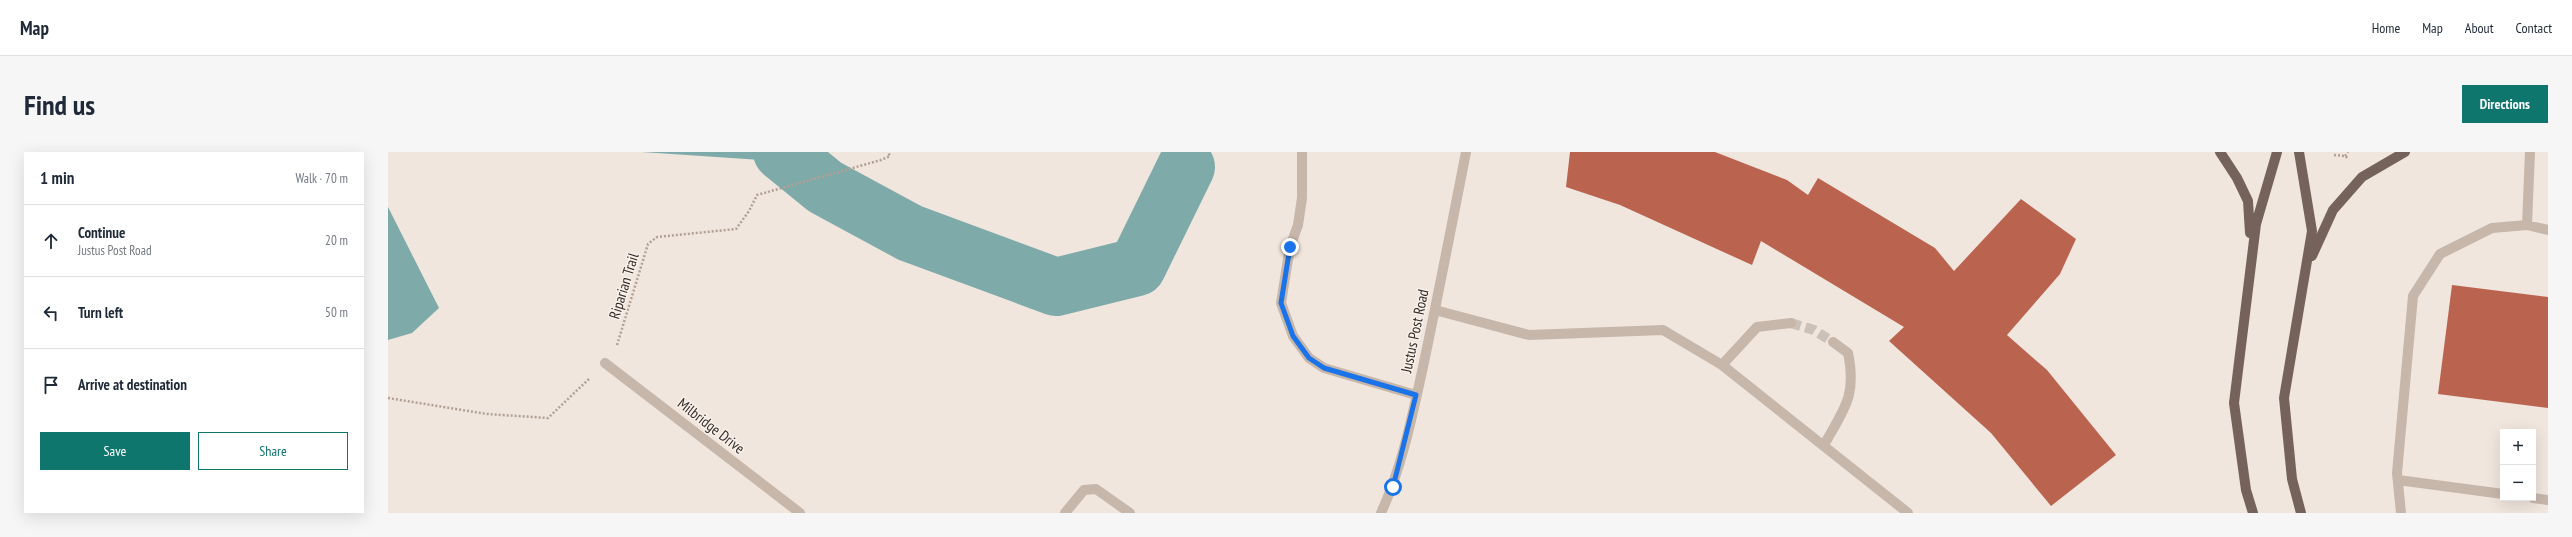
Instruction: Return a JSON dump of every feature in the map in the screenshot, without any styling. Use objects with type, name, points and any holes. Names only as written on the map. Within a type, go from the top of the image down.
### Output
[{"type":"main road","points":[[2220,152],[2237,178],[2248,201],[2252,255]]},
{"type":"main road","points":[[2253,513],[2246,490],[2234,403],[2256,224],[2277,152]]},
{"type":"main road","points":[[2299,152],[2312,231],[2284,398],[2292,479],[2301,513]]},
{"type":"main road","points":[[2305,271],[2333,210],[2366,174],[2405,152]]},
{"type":"street","points":[[1302,152],[1302,198],[1298,225],[1290,247],[1281,303],[1293,336],[1309,358],[1324,368],[1416,395]]},
{"type":"street","name":"Justus Post Road","points":[[1381,513],[1393,487],[1416,395],[1435,310],[1466,152]]},
{"type":"street","points":[[2527,225],[2530,152]]},
{"type":"street","points":[[2401,513],[2398,480],[2413,296],[2440,254],[2492,228],[2527,225],[2548,230]]},
{"type":"street","points":[[1435,310],[1529,335],[1663,330],[1722,365],[1908,513]]},
{"type":"street","points":[[1722,365],[1757,327],[1791,322]]},
{"type":"street","points":[[1824,445],[1850,398],[1853,376],[1848,353],[1833,342]]},
{"type":"street","name":"Milbridge Drive","points":[[605,363],[800,513]]},
{"type":"street","points":[[2398,480],[2500,494]]},
{"type":"street","points":[[1065,513],[1084,490],[1096,489],[1130,513]]},
{"type":"street","points":[[2536,498],[2548,500]]},
{"type":"path","name":"Riparian Trail","points":[[388,398],[487,414],[548,418],[605,363],[620,341],[648,244],[657,237],[736,229],[749,211],[757,195],[874,163],[890,156],[888,152]]},
{"type":"path","points":[[2345,156],[2348,152]]},
{"type":"path","points":[[2334,155],[2345,156],[2351,161]]},
{"type":"water","points":[[642,152],[767,152],[761,160]]},
{"type":"water","points":[[388,207],[439,308],[412,333],[388,340]]},
{"type":"building","points":[[1570,152],[1715,152],[1787,180],[1808,195],[1818,178],[1935,248],[1954,271],[2021,199],[2076,239],[2060,274],[2007,335],[2047,370],[2116,455],[2051,506],[1991,433],[1889,341],[1904,327],[1761,241],[1752,265],[1620,205],[1566,187]]},
{"type":"building","points":[[2452,285],[2548,297],[2548,408],[2438,394]]},
{"type":"waterway","points":[[782,152],[825,187],[910,233],[1056,287],[1137,267],[1186,167]]},
{"type":"tunnel","points":[[1791,323],[1814,330],[1833,342]]},
{"type":"route","points":[[1290,247],[1281,303],[1293,336],[1309,358],[1324,368],[1416,395],[1406,440],[1393,487]]}]
